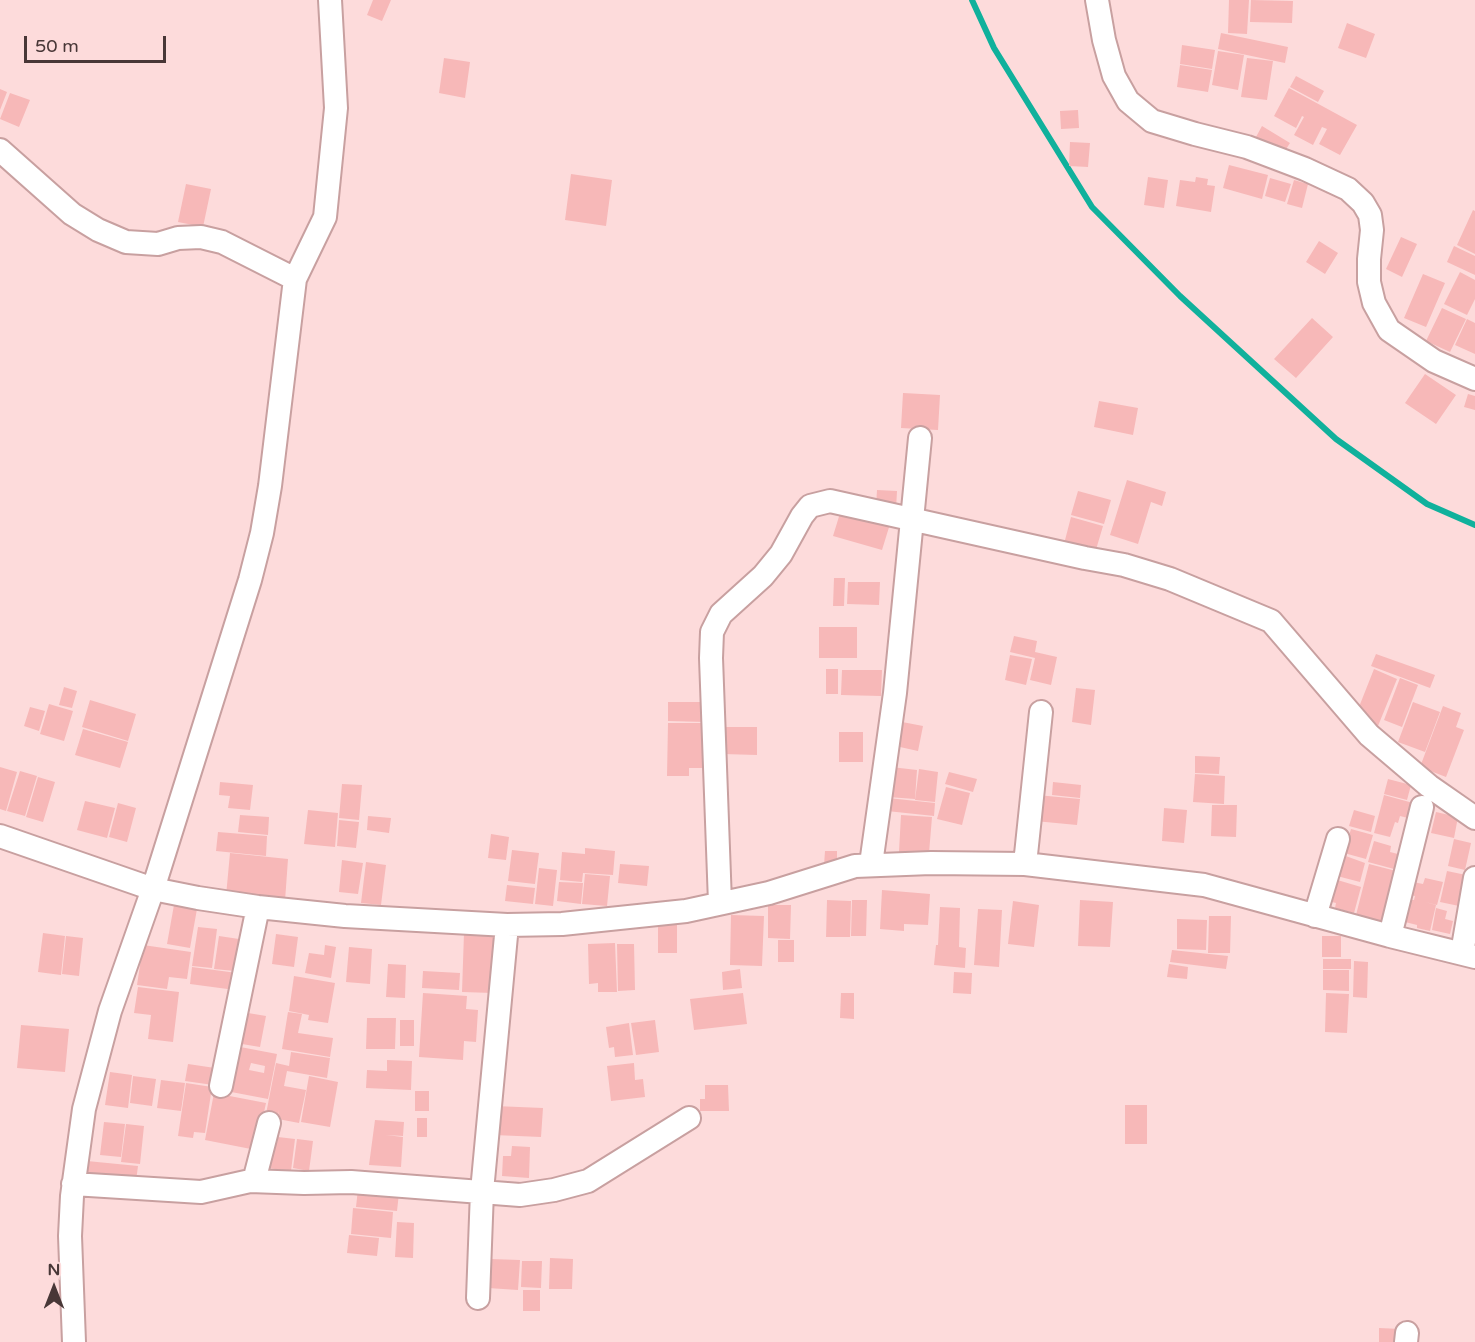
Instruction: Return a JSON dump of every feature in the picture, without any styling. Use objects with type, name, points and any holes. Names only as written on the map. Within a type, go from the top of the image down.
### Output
[{"type":"street","points":[[74,1342],[70,1236],[73,1184],[84,1109],[110,1011],[153,889],[233,637],[262,533],[270,486],[295,279],[325,217],[336,108],[330,0]]},
{"type":"street","points":[[1097,0],[1104,40],[1114,76],[1128,101],[1152,121],[1247,147],[1348,189],[1363,203],[1370,214],[1372,230],[1369,282],[1374,303],[1389,330],[1434,361],[1475,379]]},
{"type":"street","points":[[0,150],[72,214],[126,242],[158,244],[178,238],[201,237],[222,242],[295,279]]},
{"type":"street","points":[[871,864],[893,713],[920,438]]},
{"type":"street","points":[[720,903],[712,632],[729,605],[763,576],[781,554],[810,506],[830,501],[1124,565],[1170,579],[1271,621],[1369,735],[1429,786],[1475,818]]},
{"type":"street","points":[[1025,864],[1041,712]]},
{"type":"street","points":[[1390,936],[1422,807]]},
{"type":"street","points":[[0,836],[153,889],[258,907],[345,916],[507,925],[562,924],[686,910],[769,893],[855,866],[871,864],[1025,864],[1204,885],[1390,936],[1469,955],[1475,878]]},
{"type":"street","points":[[1315,916],[1338,839]]},
{"type":"street","points":[[221,1086],[258,907]]},
{"type":"street","points":[[478,1298],[482,1191],[507,925]]},
{"type":"street","points":[[73,1184],[201,1192],[254,1181],[351,1182],[520,1195],[554,1190],[588,1181],[689,1118]]},
{"type":"street","points":[[254,1181],[269,1123]]},
{"type":"building","points":[[373,0],[391,0],[382,21],[367,15]]},
{"type":"building","points":[[1229,0],[1249,0],[1247,34],[1228,33]]},
{"type":"building","points":[[1251,0],[1293,1],[1292,23],[1250,22]]},
{"type":"building","points":[[1347,23],[1375,34],[1366,58],[1338,48]]},
{"type":"building","points":[[1221,33],[1288,47],[1285,63],[1218,49]]},
{"type":"building","points":[[1182,45],[1215,50],[1212,69],[1180,64]]},
{"type":"building","points":[[1218,51],[1244,55],[1238,90],[1212,85]]},
{"type":"building","points":[[444,58],[470,62],[465,98],[439,93]]},
{"type":"building","points":[[1247,58],[1273,61],[1267,100],[1241,97]]},
{"type":"building","points":[[1180,65],[1212,70],[1208,92],[1177,87]]},
{"type":"building","points":[[1296,76],[1324,91],[1318,102],[1290,87]]},
{"type":"building","points":[[1289,88],[1357,125],[1340,155],[1319,144],[1327,129],[1322,127],[1313,145],[1294,135],[1304,117],[1302,116],[1296,128],[1274,116]]},
{"type":"building","points":[[0,89],[7,92],[0,110]]},
{"type":"building","points":[[10,93],[30,100],[19,127],[0,119]]},
{"type":"building","points":[[1078,110],[1079,128],[1061,129],[1060,111]]},
{"type":"building","points":[[1262,126],[1290,143],[1283,154],[1256,137]]},
{"type":"building","points":[[1070,142],[1090,143],[1088,167],[1069,166]]},
{"type":"building","points":[[1229,165],[1268,175],[1262,199],[1223,188]]},
{"type":"building","points":[[571,174],[612,180],[606,226],[565,220]]},
{"type":"building","points":[[1148,177],[1168,180],[1164,208],[1144,205]]},
{"type":"building","points":[[1196,177],[1208,179],[1207,185],[1215,186],[1211,212],[1176,206],[1180,180],[1195,182]]},
{"type":"building","points":[[1270,178],[1291,184],[1285,202],[1265,196]]},
{"type":"building","points":[[1294,180],[1308,184],[1302,208],[1287,204]]},
{"type":"building","points":[[186,184],[211,189],[203,227],[178,222]]},
{"type":"building","points":[[1473,210],[1475,211],[1475,254],[1457,245]]},
{"type":"building","points":[[1401,237],[1417,244],[1402,277],[1386,269]]},
{"type":"building","points":[[1319,241],[1338,253],[1325,274],[1306,262]]},
{"type":"building","points":[[1454,246],[1475,256],[1475,275],[1447,262]]},
{"type":"building","points":[[1460,272],[1475,280],[1475,299],[1467,315],[1444,304]]},
{"type":"building","points":[[1423,274],[1445,283],[1426,327],[1404,318]]},
{"type":"building","points":[[1442,308],[1466,319],[1450,352],[1426,341]]},
{"type":"building","points":[[1312,318],[1333,337],[1296,378],[1274,359]]},
{"type":"building","points":[[1467,319],[1475,323],[1475,354],[1455,345]]},
{"type":"building","points":[[1425,374],[1456,395],[1436,424],[1405,403]]},
{"type":"building","points":[[903,393],[940,395],[938,430],[901,428]]},
{"type":"building","points":[[1468,394],[1475,396],[1475,410],[1464,407]]},
{"type":"building","points":[[1099,401],[1138,408],[1133,435],[1094,427]]},
{"type":"building","points":[[1127,480],[1166,492],[1162,506],[1151,502],[1138,544],[1110,535]]},
{"type":"building","points":[[877,490],[897,491],[896,509],[876,507]]},
{"type":"building","points":[[1078,491],[1111,500],[1104,524],[1071,515]]},
{"type":"building","points":[[841,510],[890,524],[882,550],[833,536]]},
{"type":"building","points":[[1071,517],[1103,526],[1095,553],[1064,544]]},
{"type":"building","points":[[834,578],[845,578],[844,606],[833,606]]},
{"type":"building","points":[[848,582],[880,582],[879,605],[847,604]]},
{"type":"building","points":[[819,627],[857,627],[857,658],[819,658]]},
{"type":"building","points":[[1014,636],[1037,641],[1035,652],[1057,657],[1051,685],[1030,680],[1035,658],[1010,652]]},
{"type":"building","points":[[1376,654],[1435,675],[1430,688],[1371,666]]},
{"type":"building","points":[[1010,655],[1032,659],[1026,685],[1005,680]]},
{"type":"building","points":[[826,669],[838,669],[838,694],[826,694]]},
{"type":"building","points":[[1374,669],[1397,679],[1378,726],[1355,717]]},
{"type":"building","points":[[842,670],[882,670],[881,696],[841,695]]},
{"type":"building","points":[[1400,678],[1418,685],[1402,727],[1384,720]]},
{"type":"building","points":[[64,687],[77,691],[72,708],[59,705]]},
{"type":"building","points":[[1076,688],[1095,690],[1091,725],[1072,722]]},
{"type":"building","points":[[90,700],[136,714],[128,741],[82,727]]},
{"type":"building","points":[[668,702],[706,702],[706,722],[668,721]]},
{"type":"building","points":[[1413,702],[1440,712],[1425,752],[1398,742]]},
{"type":"building","points":[[49,704],[73,711],[64,741],[40,734]]},
{"type":"building","points":[[1443,706],[1461,713],[1456,727],[1464,730],[1446,777],[1420,767]]},
{"type":"building","points":[[30,707],[45,711],[39,731],[24,726]]},
{"type":"building","points":[[897,721],[923,726],[918,751],[891,745]]},
{"type":"building","points":[[668,723],[706,723],[706,768],[689,768],[689,776],[667,776]]},
{"type":"building","points":[[723,727],[757,727],[757,755],[723,754]]},
{"type":"building","points":[[83,729],[128,742],[120,768],[75,755]]},
{"type":"building","points":[[839,732],[863,732],[863,762],[839,762]]},
{"type":"building","points":[[1195,756],[1220,757],[1219,774],[1195,773]]},
{"type":"building","points":[[0,767],[17,772],[6,811],[0,809]]},
{"type":"building","points":[[891,767],[917,770],[915,799],[888,797]]},
{"type":"building","points":[[919,769],[938,772],[935,802],[915,800]]},
{"type":"building","points":[[20,771],[37,776],[25,816],[7,811]]},
{"type":"building","points":[[949,772],[977,779],[973,792],[945,784]]},
{"type":"building","points":[[1195,774],[1225,776],[1224,804],[1193,802]]},
{"type":"building","points":[[38,777],[55,782],[43,822],[26,817]]},
{"type":"building","points":[[1388,779],[1411,785],[1407,800],[1384,794]]},
{"type":"building","points":[[220,782],[253,785],[250,810],[228,808],[230,796],[219,795]]},
{"type":"building","points":[[1053,782],[1081,785],[1080,798],[1052,795]]},
{"type":"building","points":[[342,784],[362,785],[359,820],[339,818]]},
{"type":"building","points":[[946,787],[970,793],[962,825],[937,819]]},
{"type":"building","points":[[1037,795],[1080,799],[1077,825],[1035,821]]},
{"type":"building","points":[[1384,795],[1413,803],[1408,818],[1400,816],[1398,823],[1395,822],[1390,837],[1374,833]]},
{"type":"building","points":[[888,798],[935,803],[934,816],[887,811]]},
{"type":"building","points":[[85,801],[115,808],[107,838],[77,830]]},
{"type":"building","points":[[118,803],[136,808],[127,842],[109,837]]},
{"type":"building","points":[[1212,805],[1237,805],[1236,837],[1211,836]]},
{"type":"building","points":[[1164,808],[1187,810],[1184,843],[1162,841]]},
{"type":"building","points":[[308,810],[338,813],[335,847],[304,844]]},
{"type":"building","points":[[1354,810],[1375,816],[1371,832],[1349,826]]},
{"type":"building","points":[[1436,812],[1458,817],[1454,838],[1431,833]]},
{"type":"building","points":[[240,815],[269,817],[268,835],[238,832]]},
{"type":"building","points":[[901,815],[932,817],[929,853],[899,852]]},
{"type":"building","points":[[368,816],[391,818],[389,833],[367,830]]},
{"type":"building","points":[[339,820],[359,822],[356,848],[337,846]]},
{"type":"building","points":[[1351,829],[1373,835],[1366,859],[1344,853]]},
{"type":"building","points":[[218,832],[267,836],[266,856],[216,851]]},
{"type":"building","points":[[491,834],[509,837],[506,860],[488,858]]},
{"type":"building","points":[[1454,839],[1471,843],[1465,870],[1448,866]]},
{"type":"building","points":[[1374,841],[1391,846],[1390,852],[1398,854],[1394,869],[1368,862]]},
{"type":"building","points":[[585,848],[615,851],[613,875],[583,873],[582,882],[560,880],[562,852],[585,854]]},
{"type":"building","points":[[512,850],[539,853],[535,884],[508,881]]},
{"type":"building","points":[[825,851],[837,851],[837,866],[824,865]]},
{"type":"building","points":[[230,853],[288,859],[285,901],[226,896]]},
{"type":"building","points":[[1343,855],[1365,863],[1360,882],[1337,876]]},
{"type":"building","points":[[342,860],[363,863],[358,894],[339,892]]},
{"type":"building","points":[[366,862],[386,865],[381,905],[361,903]]},
{"type":"building","points":[[620,864],[649,866],[647,886],[618,883]]},
{"type":"building","points":[[1369,864],[1396,871],[1384,922],[1356,915]]},
{"type":"building","points":[[539,868],[557,870],[553,906],[535,904]]},
{"type":"building","points":[[1447,871],[1466,875],[1459,906],[1440,902]]},
{"type":"building","points":[[585,874],[610,876],[607,906],[582,904]]},
{"type":"building","points":[[1425,878],[1443,882],[1437,905],[1425,902],[1436,905],[1430,931],[1401,921],[1406,899],[1414,900],[1415,896],[1410,895],[1413,882],[1423,884]]},
{"type":"building","points":[[1334,879],[1361,887],[1354,913],[1335,908],[1336,903],[1328,901]]},
{"type":"building","points":[[559,882],[583,883],[581,904],[557,901]]},
{"type":"building","points":[[507,885],[535,888],[533,904],[505,901]]},
{"type":"building","points":[[882,890],[930,894],[928,925],[904,924],[904,931],[880,929]]},
{"type":"building","points":[[827,900],[851,901],[850,937],[826,937]]},
{"type":"building","points":[[852,900],[867,900],[866,936],[851,936]]},
{"type":"building","points":[[1080,900],[1113,902],[1110,947],[1078,946]]},
{"type":"building","points":[[1013,901],[1039,905],[1034,947],[1008,944]]},
{"type":"building","points":[[174,905],[197,909],[190,948],[167,944]]},
{"type":"building","points":[[768,905],[791,905],[790,939],[768,938]]},
{"type":"building","points":[[940,907],[960,908],[959,947],[966,948],[965,968],[934,965],[936,945],[938,945]]},
{"type":"building","points":[[1436,908],[1447,911],[1445,919],[1453,921],[1450,934],[1432,930]]},
{"type":"building","points":[[978,909],[1002,910],[999,967],[974,965]]},
{"type":"building","points":[[731,915],[764,916],[762,966],[730,965]]},
{"type":"building","points":[[1209,916],[1231,916],[1230,953],[1208,953]]},
{"type":"building","points":[[1177,919],[1207,920],[1206,950],[1177,949]]},
{"type":"building","points":[[658,925],[677,925],[677,953],[658,953]]},
{"type":"building","points":[[198,927],[217,929],[212,968],[192,966]]},
{"type":"building","points":[[43,933],[65,936],[61,975],[38,972]]},
{"type":"building","points":[[464,933],[495,934],[493,993],[462,992]]},
{"type":"building","points":[[276,934],[298,937],[294,967],[272,964]]},
{"type":"building","points":[[66,936],[83,938],[79,976],[62,974]]},
{"type":"building","points":[[219,936],[239,939],[235,971],[214,969]]},
{"type":"building","points":[[1322,936],[1341,936],[1341,957],[1322,957]]},
{"type":"building","points":[[778,940],[794,940],[794,962],[778,962]]},
{"type":"building","points":[[615,943],[617,992],[598,992],[598,983],[589,984],[588,944]]},
{"type":"building","points":[[617,944],[634,944],[635,990],[618,991]]},
{"type":"building","points":[[143,945],[191,952],[187,979],[169,977],[167,989],[137,985]]},
{"type":"building","points":[[325,945],[336,947],[331,978],[305,973],[309,953],[324,955]]},
{"type":"building","points":[[349,947],[372,949],[370,984],[346,982]]},
{"type":"building","points":[[1172,950],[1228,956],[1226,969],[1170,962]]},
{"type":"building","points":[[1323,959],[1351,959],[1351,969],[1323,969]]},
{"type":"building","points":[[1354,961],[1368,962],[1367,998],[1353,997]]},
{"type":"building","points":[[388,964],[406,965],[405,998],[386,997]]},
{"type":"building","points":[[1169,964],[1188,967],[1187,979],[1167,977]]},
{"type":"building","points":[[192,967],[237,973],[235,990],[190,984]]},
{"type":"building","points":[[740,969],[742,988],[723,990],[722,972]]},
{"type":"building","points":[[1323,970],[1349,970],[1349,991],[1323,990]]},
{"type":"building","points":[[423,971],[460,973],[459,990],[422,988]]},
{"type":"building","points":[[954,972],[972,973],[971,994],[953,993]]},
{"type":"building","points":[[294,976],[335,983],[328,1023],[308,1020],[309,1015],[289,1011]]},
{"type":"building","points":[[138,987],[179,992],[173,1042],[148,1039],[151,1015],[134,1013]]},
{"type":"building","points":[[423,993],[467,996],[466,1009],[478,1010],[476,1042],[464,1041],[463,1060],[419,1057]]},
{"type":"building","points":[[743,993],[747,1024],[694,1030],[690,999]]},
{"type":"building","points":[[841,993],[854,993],[854,1019],[840,1018]]},
{"type":"building","points":[[1326,993],[1349,994],[1347,1033],[1325,1032]]},
{"type":"building","points":[[242,1012],[266,1016],[260,1047],[236,1043]]},
{"type":"building","points":[[288,1012],[302,1014],[298,1033],[333,1038],[330,1057],[282,1049]]},
{"type":"building","points":[[367,1018],[396,1018],[395,1049],[366,1049]]},
{"type":"building","points":[[400,1020],[414,1020],[414,1046],[400,1046]]},
{"type":"building","points":[[655,1020],[659,1052],[636,1055],[631,1023]]},
{"type":"building","points":[[629,1023],[633,1055],[615,1057],[614,1047],[609,1048],[606,1027]]},
{"type":"building","points":[[21,1025],[69,1029],[65,1072],[17,1068]]},
{"type":"building","points":[[235,1046],[277,1054],[268,1099],[226,1091]],"holes":[[[251,1063],[265,1066],[264,1073],[249,1070]]]},
{"type":"building","points":[[291,1052],[330,1058],[327,1078],[287,1071],[284,1086],[306,1090],[299,1123],[278,1119],[279,1110],[277,1121],[265,1119],[276,1063],[289,1066]]},
{"type":"building","points":[[387,1060],[412,1061],[411,1090],[366,1088],[367,1070],[387,1071]]},
{"type":"building","points":[[634,1063],[635,1080],[643,1079],[645,1097],[611,1101],[607,1066]]},
{"type":"building","points":[[188,1064],[215,1068],[213,1085],[185,1081]]},
{"type":"building","points":[[110,1072],[132,1075],[128,1108],[105,1105]]},
{"type":"building","points":[[133,1076],[156,1079],[152,1106],[130,1103]]},
{"type":"building","points":[[309,1076],[338,1082],[330,1127],[301,1122]]},
{"type":"building","points":[[161,1080],[185,1083],[181,1111],[157,1108]]},
{"type":"building","points":[[186,1083],[212,1087],[205,1133],[194,1132],[193,1138],[178,1136]]},
{"type":"building","points":[[705,1085],[728,1085],[729,1111],[700,1111],[700,1099],[705,1099]]},
{"type":"building","points":[[415,1091],[429,1091],[429,1111],[415,1111]]},
{"type":"building","points":[[214,1093],[266,1103],[256,1150],[205,1140]]},
{"type":"building","points":[[1125,1105],[1147,1105],[1147,1144],[1125,1144]]},
{"type":"building","points":[[495,1106],[543,1108],[541,1137],[494,1135]]},
{"type":"building","points":[[417,1118],[427,1118],[427,1137],[417,1137]]},
{"type":"building","points":[[375,1120],[404,1122],[403,1136],[386,1135],[403,1137],[401,1167],[369,1165]]},
{"type":"building","points":[[104,1122],[125,1124],[121,1157],[100,1155]]},
{"type":"building","points":[[126,1124],[144,1126],[140,1164],[121,1162]]},
{"type":"building","points":[[278,1137],[295,1139],[291,1171],[267,1168],[270,1143],[277,1143]]},
{"type":"building","points":[[297,1139],[313,1141],[309,1171],[293,1168]]},
{"type":"building","points":[[512,1146],[530,1147],[529,1178],[502,1176],[503,1156],[511,1156]]},
{"type":"building","points":[[87,1161],[138,1166],[136,1181],[85,1176]]},
{"type":"building","points":[[358,1189],[399,1193],[397,1211],[356,1207]]},
{"type":"building","points":[[353,1208],[393,1212],[391,1238],[351,1234]]},
{"type":"building","points":[[397,1222],[414,1223],[413,1258],[395,1257]]},
{"type":"building","points":[[349,1235],[379,1238],[377,1256],[347,1253]]},
{"type":"building","points":[[550,1258],[573,1259],[572,1289],[549,1289]]},
{"type":"building","points":[[490,1259],[520,1260],[518,1290],[488,1288]]},
{"type":"building","points":[[522,1261],[542,1261],[541,1288],[521,1287]]},
{"type":"building","points":[[523,1290],[540,1290],[540,1311],[523,1311]]},
{"type":"building","points":[[1379,1328],[1401,1329],[1401,1342],[1379,1342]]},
{"type":"waterway","points":[[972,0],[994,48],[1092,207],[1180,296],[1336,439],[1427,504],[1475,525]]}]
